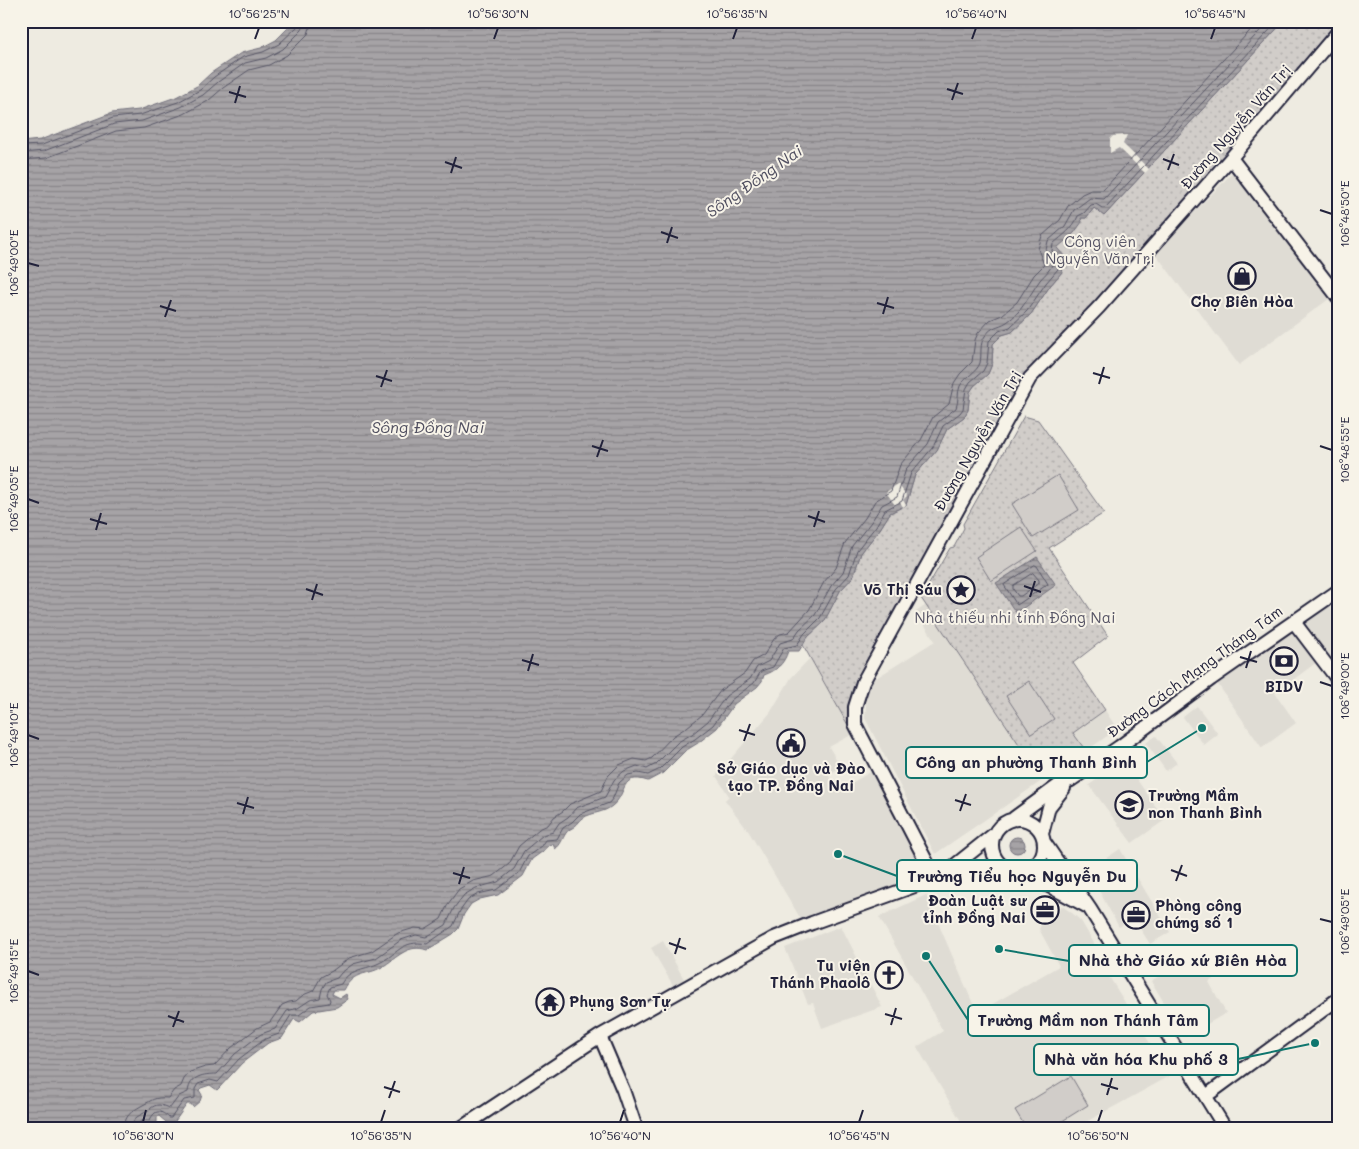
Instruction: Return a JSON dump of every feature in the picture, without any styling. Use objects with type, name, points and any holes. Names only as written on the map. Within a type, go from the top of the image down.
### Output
[{"type":"main road","name":"Đường Nguyễn Văn Trị","points":[[939,877],[855,724],[855,706],[863,682],[1030,378],[1099,307],[1232,158],[1338,32]]},
{"type":"main road","points":[[1232,158],[1338,297]]},
{"type":"main road","name":"Đường Cách Mạng Tháng Tám","points":[[1014,818],[1059,785],[1071,780],[1338,590]]},
{"type":"main road","points":[[1294,622],[1338,680]]},
{"type":"main road","name":"Đường Cách Mạng Tháng Tám","points":[[1043,838],[1049,807],[1071,780]]},
{"type":"main road","points":[[939,877],[993,835],[997,828],[1005,822],[1014,818],[1023,818],[1031,821],[1038,827],[1043,838],[1090,909],[1225,1128]]},
{"type":"main road","points":[[993,835],[992,851],[995,859],[1000,865],[1014,871],[1021,871],[1034,866],[1042,855],[1043,838]]},
{"type":"main road","points":[[461,1128],[600,1036],[774,938],[818,920],[939,877],[1000,865]]},
{"type":"main road","points":[[1021,871],[1090,909]]},
{"type":"main road","points":[[1206,1096],[1338,999]]},
{"type":"main road","points":[[600,1036],[624,1090],[636,1128]]},
{"type":"shaded area","name":"Chợ Biên Hòa","points":[[1234,171],[1329,299],[1239,365],[1155,253]]},
{"type":"shaded area","points":[[1329,604],[1338,616],[1338,671],[1302,623]]},
{"type":"shaded area","points":[[926,605],[1043,780],[935,854],[865,718],[868,683],[935,641],[916,612]]},
{"type":"shaded area","points":[[1292,630],[1317,662],[1275,693],[1296,723],[1262,748],[1217,683]]},
{"type":"shaded area","points":[[810,658],[853,734],[829,747],[841,767],[828,775],[838,791],[872,771],[927,875],[802,921],[749,832],[725,800],[729,796],[716,776],[770,713],[791,678]]},
{"type":"shaded area","points":[[1197,706],[1218,734],[1204,745],[1183,717]]},
{"type":"shaded area","points":[[1105,710],[1117,729],[1086,751],[1073,733]]},
{"type":"shaded area","points":[[1156,736],[1177,763],[1166,771],[1146,743]]},
{"type":"shaded area","name":"Trường Mầm non Thanh Bình","points":[[1124,761],[1165,820],[1132,843],[1089,785]]},
{"type":"shaded area","points":[[1120,849],[1170,932],[1150,944],[1134,919],[1119,927],[1092,878],[1089,880],[1084,873]]},
{"type":"shaded area","points":[[926,895],[977,1013],[1059,966],[1039,929],[1062,906],[1072,913],[1081,921],[1095,945],[1091,947],[1170,1076],[1075,1128],[965,1128],[917,1047],[943,1031],[879,917]]},
{"type":"shaded area","points":[[841,926],[882,1007],[822,1028],[813,1003],[808,1004],[785,948]]},
{"type":"shaded area","points":[[663,941],[685,981],[674,987],[651,948]]},
{"type":"shaded area","points":[[1197,953],[1213,979],[1209,982],[1226,1013],[1185,1037],[1151,981]]},
{"type":"green space","name":"Công viên Nguyễn Văn Trị","points":[[1284,21],[1338,21],[1338,23],[1280,93],[1146,246],[1072,328],[1026,374],[857,680],[852,694],[849,714],[853,734],[803,645],[807,638],[824,621],[840,591],[853,577],[861,553],[890,513],[906,505],[915,475],[937,450],[947,429],[964,417],[968,410],[970,392],[988,374],[992,364],[993,344],[1002,335],[1012,332],[1031,314],[1062,272],[1056,248],[1074,233],[1081,218],[1086,218],[1094,208],[1104,216]]},
{"type":"green space","name":"Nhà thiếu nhi tỉnh Đồng Nai","points":[[1024,416],[1038,420],[1104,513],[1049,548],[1108,636],[1073,663],[1105,710],[1073,733],[1086,751],[1043,780],[921,598],[950,548],[954,547],[964,528],[963,524]]},
{"type":"green space","points":[[1058,475],[1079,510],[1033,538],[1012,504]]},
{"type":"green space","points":[[1021,527],[1037,551],[991,581],[976,557]]},
{"type":"green space","points":[[1029,681],[1054,719],[1031,734],[1006,696]]},
{"type":"green space","points":[[1071,1076],[1088,1105],[1051,1128],[1026,1128],[1015,1110]]},
{"type":"water","name":"Sông Đồng Nai","points":[[295,21],[1284,21],[1104,216],[1094,208],[1086,218],[1081,218],[1082,222],[1074,233],[1057,248],[1066,258],[1062,272],[1031,314],[1012,332],[1002,335],[993,344],[992,364],[988,374],[970,392],[968,410],[964,417],[947,429],[937,450],[915,475],[906,505],[890,513],[861,553],[853,577],[840,591],[824,622],[807,638],[799,651],[788,651],[779,666],[764,675],[757,687],[734,704],[717,728],[685,751],[663,773],[648,781],[632,779],[628,782],[612,806],[582,819],[567,832],[555,849],[553,844],[549,845],[532,859],[523,876],[498,895],[480,899],[471,904],[464,914],[458,929],[453,934],[427,950],[414,948],[408,950],[376,970],[356,976],[344,990],[334,990],[332,994],[340,998],[346,994],[348,999],[337,1007],[313,1011],[300,1022],[294,1019],[282,1038],[268,1043],[242,1063],[217,1090],[210,1085],[201,1088],[199,1090],[202,1095],[200,1101],[193,1107],[191,1104],[187,1104],[173,1124],[174,1128],[166,1128],[166,1122],[159,1116],[157,1117],[156,1128],[145,1124],[140,1128],[21,1128],[21,142],[40,140],[112,113],[139,110],[176,97],[197,86],[211,73],[241,53],[261,48],[276,40]]},
{"type":"water","points":[[1037,557],[1056,585],[1016,613],[996,583]]},
{"type":"water","points":[[1017,837],[1023,839],[1025,845],[1023,851],[1017,853],[1011,851],[1009,845],[1011,839]]},
{"type":"pier","points":[[1127,135],[1123,144],[1149,169],[1145,173],[1119,148],[1110,153],[1110,139],[1113,136]]},
{"type":"pier","points":[[898,484],[907,496],[903,500],[906,505],[903,507],[900,502],[895,505],[886,492]]},
{"type":"place","name":"Chợ Biên Hòa","points":[[1242,276]]},
{"type":"place","name":"Võ Thị Sáu","points":[[961,590]]},
{"type":"place","name":"BIDV","points":[[1284,661]]},
{"type":"place","name":"Công an phường Thanh Bình","points":[[1202,728]]},
{"type":"place","name":"Sở Giáo dục và Đào tạo TP. Đồng Nai","points":[[791,743]]},
{"type":"place","name":"Trường Mầm non Thanh Bình","points":[[1129,805]]},
{"type":"place","name":"Trường Tiểu học Nguyễn Du","points":[[838,854]]},
{"type":"place","name":"Đoàn Luật sư tỉnh Đồng Nai","points":[[1045,910]]},
{"type":"place","name":"Phòng công chứng số 1","points":[[1136,915]]},
{"type":"place","name":"Nhà thờ Giáo xứ Biên Hòa","points":[[999,949]]},
{"type":"place","name":"Trường Mầm non Thánh Tâm","points":[[926,956]]},
{"type":"place","name":"Tu viện Thánh Phaolô","points":[[889,975]]},
{"type":"place","name":"Phụng Sơn Tự","points":[[550,1002]]},
{"type":"place","name":"Nhà văn hóa Khu phố 3","points":[[1315,1043]]}]
